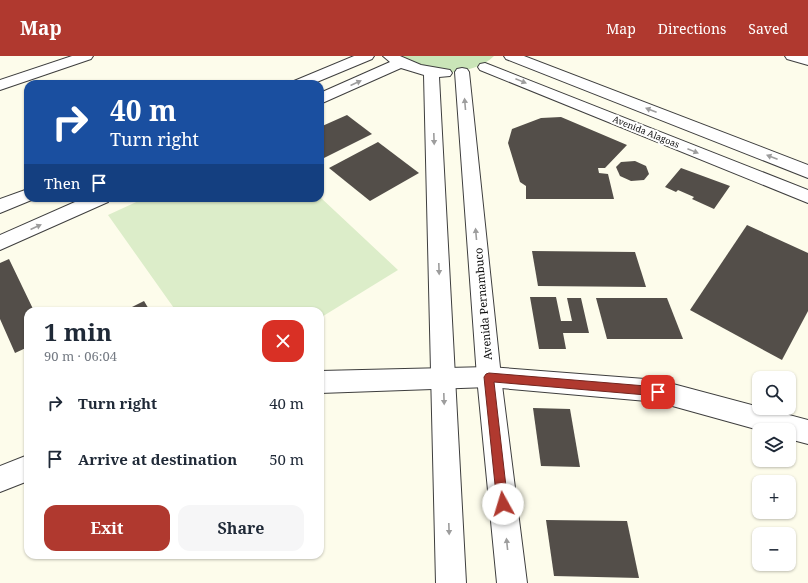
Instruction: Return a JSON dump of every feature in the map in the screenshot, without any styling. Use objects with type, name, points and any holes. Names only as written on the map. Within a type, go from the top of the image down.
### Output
[{"type":"street","points":[[0,84],[86,56]]},
{"type":"street","points":[[309,80],[367,56]]},
{"type":"street","points":[[324,97],[395,59],[415,69],[431,72],[462,72],[485,67],[497,61],[502,56]]},
{"type":"street","name":"Avenida Alagoas","points":[[511,56],[808,172]]},
{"type":"street","points":[[792,56],[808,61]]},
{"type":"street","name":"Avenida Alagoas","points":[[485,67],[808,198]]},
{"type":"street","points":[[431,72],[451,583]]},
{"type":"street","name":"Avenida Pernambuco","points":[[462,72],[489,377],[512,583]]},
{"type":"street","points":[[0,206],[24,197]]},
{"type":"street","points":[[0,243],[92,202]]},
{"type":"street","points":[[324,382],[444,377],[489,377],[658,392],[808,432]]},
{"type":"street","points":[[0,480],[24,470]]},
{"type":"green space","points":[[394,56],[494,56],[488,61],[474,68],[442,72],[430,70]]},
{"type":"green space","points":[[324,201],[398,270],[324,316],[324,307],[173,307],[108,215],[136,202],[324,202]]},
{"type":"building","points":[[347,115],[372,134],[324,158],[324,125]]},
{"type":"building","points":[[561,117],[627,145],[605,168],[598,168],[599,173],[608,174],[614,199],[526,199],[526,186],[520,182],[508,143],[512,129],[541,118]]},
{"type":"building","points":[[378,142],[419,173],[370,201],[329,168]]},
{"type":"building","points":[[635,161],[646,166],[649,174],[644,180],[631,181],[620,176],[616,167],[621,162]]},
{"type":"building","points":[[681,168],[730,186],[714,209],[692,199],[694,197],[678,190],[676,192],[665,187]]},
{"type":"building","points":[[747,225],[808,253],[808,311],[782,360],[690,310]]},
{"type":"building","points":[[532,251],[635,252],[646,287],[538,286]]},
{"type":"building","points":[[9,259],[32,307],[24,307],[24,349],[15,353],[0,319],[0,263]]},
{"type":"building","points":[[530,297],[556,297],[561,321],[572,321],[567,298],[581,298],[589,333],[563,333],[566,349],[539,349]]},
{"type":"building","points":[[596,298],[667,298],[683,339],[607,339]]},
{"type":"building","points":[[144,301],[148,307],[132,307]]},
{"type":"building","points":[[533,408],[570,409],[580,467],[541,466]]},
{"type":"building","points":[[546,520],[627,521],[639,578],[554,576]]},
{"type":"route","points":[[503,504],[489,377],[658,392]]}]
